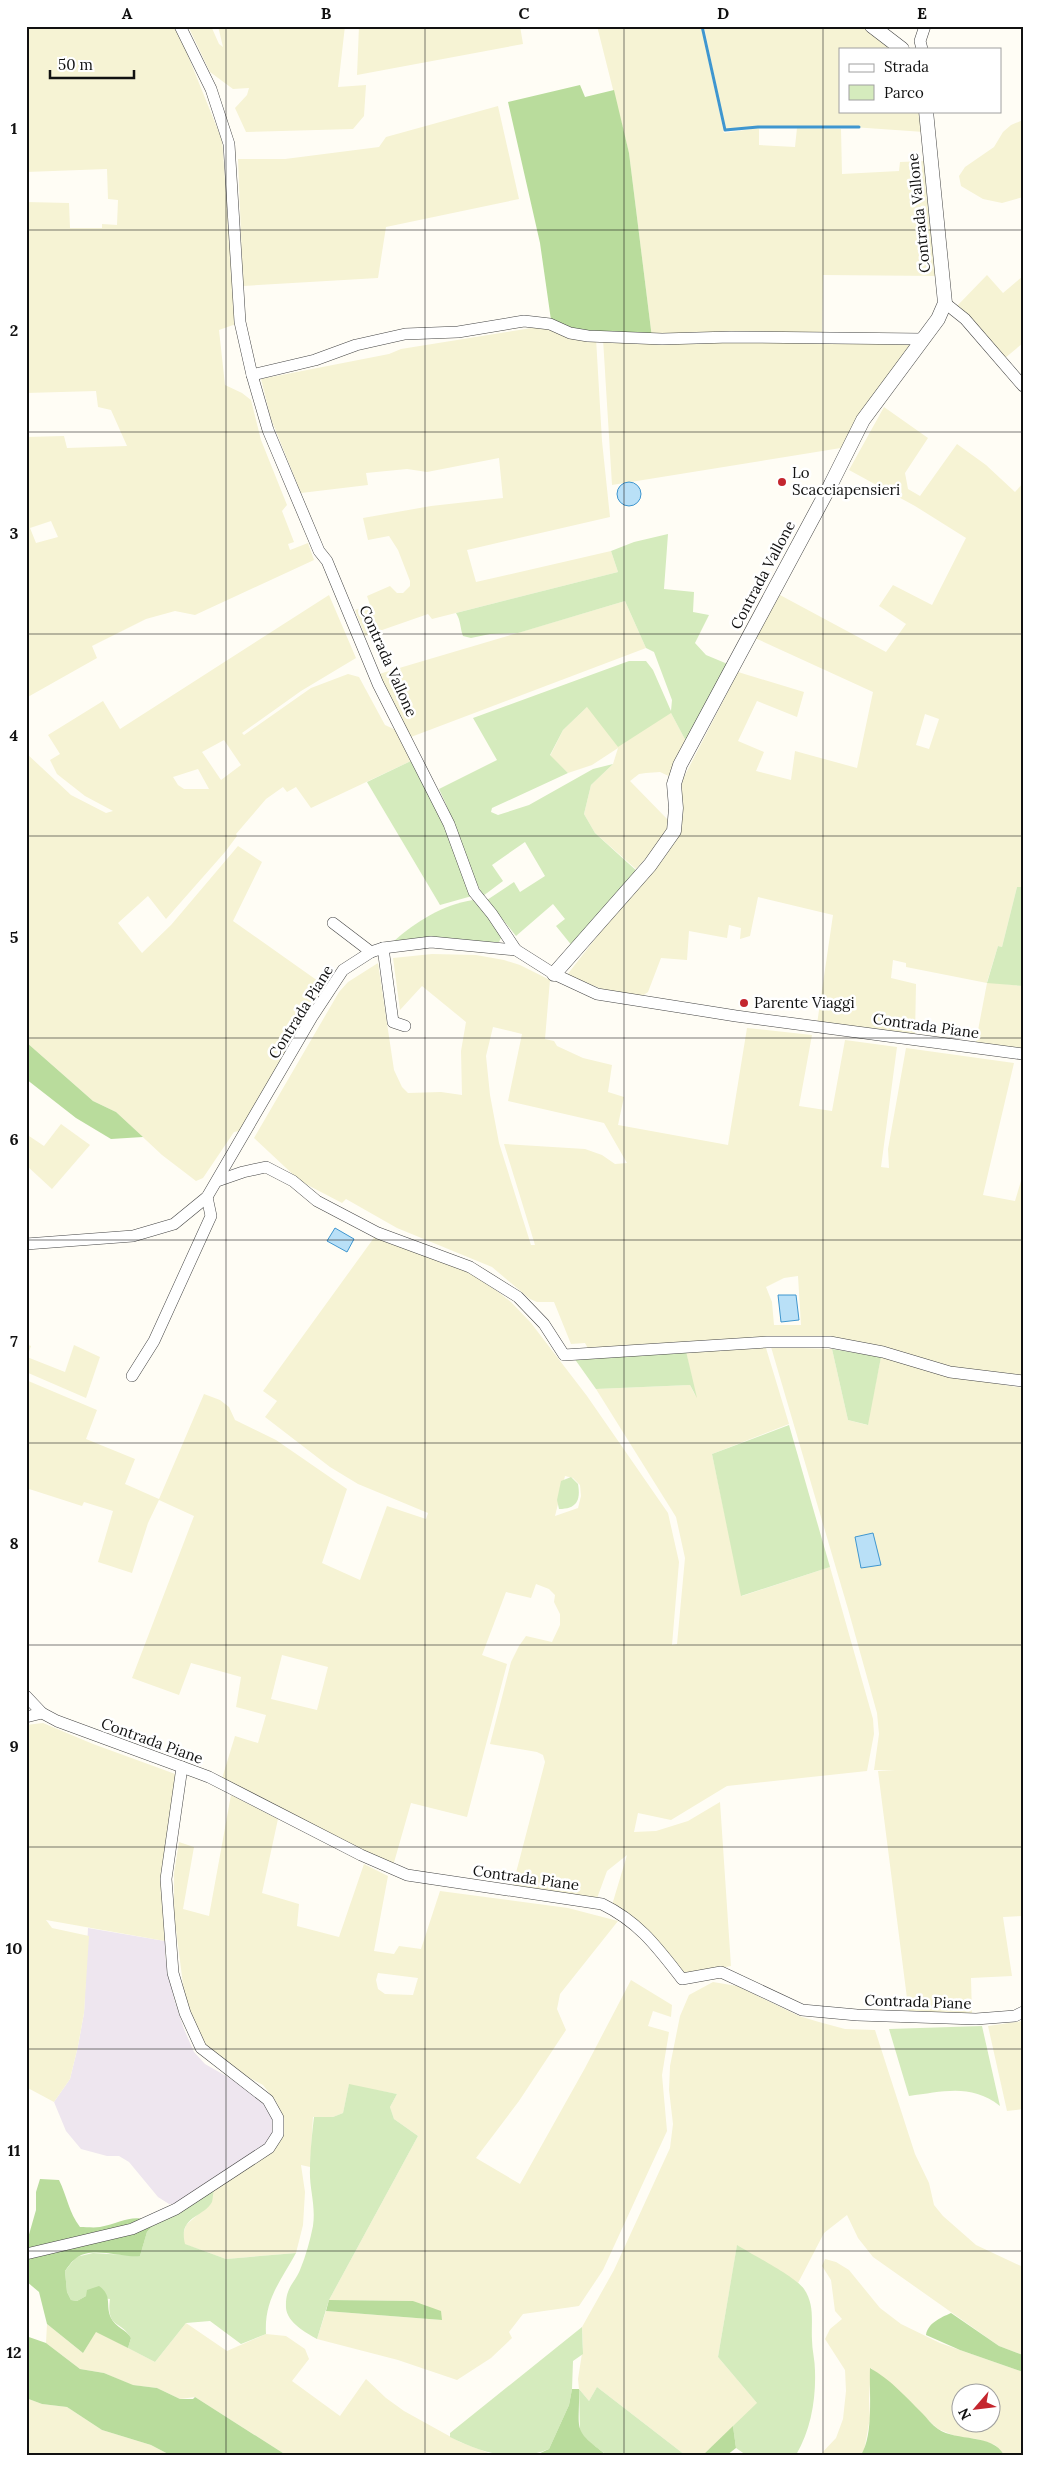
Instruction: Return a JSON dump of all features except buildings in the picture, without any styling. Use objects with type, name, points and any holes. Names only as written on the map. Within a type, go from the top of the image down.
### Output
[{"type":"street","name":"Contrada Vallone","points":[[180,26],[211,89],[229,144],[236,284],[240,322],[252,375],[268,430],[319,551],[327,561],[378,684],[449,824],[474,892],[492,914],[516,950]]},
{"type":"street","points":[[872,26],[901,48]]},
{"type":"street","points":[[922,48],[920,41],[925,26]]},
{"type":"street","name":"Contrada Vallone","points":[[554,974],[650,864],[674,831],[676,808],[674,784],[680,766],[831,484],[863,420],[938,319],[945,303],[926,112]]},
{"type":"street","points":[[945,303],[965,319],[1023,386]]},
{"type":"street","points":[[252,375],[315,360],[356,346],[405,334],[458,332],[524,321],[550,324],[579,335],[643,338],[923,339]]},
{"type":"street","points":[[333,923],[371,952]]},
{"type":"street","name":"Contrada Piane","points":[[26,1244],[133,1236],[174,1224],[207,1196],[217,1181],[312,1017],[342,970],[371,952],[383,948],[431,942],[516,950],[554,974],[597,994],[736,1016],[1023,1054]]},
{"type":"street","points":[[383,948],[393,1022],[405,1026]]},
{"type":"street","points":[[217,1181],[243,1172],[266,1167],[293,1181],[317,1202],[378,1233],[470,1267],[518,1297],[544,1324],[564,1355],[767,1342],[830,1342],[883,1352],[950,1372],[1023,1381]]},
{"type":"street","points":[[132,1376],[154,1341],[210,1216],[207,1196]]},
{"type":"street","name":"Contrada Piane","points":[[26,1696],[42,1713],[65,1724],[218,1782],[361,1855],[407,1875],[602,1904],[623,1914],[639,1927],[682,1979],[720,1972],[802,2010],[857,2015],[976,2018],[1014,2016],[1023,2012]]},
{"type":"street","points":[[26,1717],[42,1713]]},
{"type":"street","points":[[26,2254],[132,2229],[176,2209],[269,2148],[278,2134],[278,2118],[268,2100],[201,2048],[178,1994],[169,1943],[166,1879],[182,1767]]},
{"type":"shaded area","points":[[26,26],[176,26],[222,140],[236,324],[219,330],[225,385],[242,393],[251,400],[261,440],[287,505],[282,511],[294,542],[288,544],[290,550],[308,543],[314,560],[195,615],[175,611],[146,619],[92,646],[97,658],[26,698],[26,437],[64,436],[67,448],[127,446],[111,410],[98,407],[96,391],[26,393],[26,202],[69,203],[70,228],[102,228],[102,224],[117,225],[118,200],[108,199],[107,169],[26,172]],"holes":[[[51,521],[58,537],[36,543],[30,528]]]},
{"type":"shaded area","points":[[188,26],[211,26],[219,44],[223,47],[218,26],[345,26],[338,87],[366,85],[364,116],[353,129],[246,132],[235,108],[247,95],[249,88],[233,89],[210,72]]},
{"type":"shaded area","points":[[359,26],[520,26],[523,44],[357,75]]},
{"type":"shaded area","points":[[597,26],[701,26],[724,133],[759,128],[759,145],[795,147],[797,128],[841,129],[842,174],[899,171],[900,162],[927,161],[939,276],[823,275],[822,334],[652,338],[629,153]]},
{"type":"shaded area","points":[[704,26],[861,26],[894,48],[839,48],[839,112],[922,112],[924,132],[838,126],[725,129]]},
{"type":"shaded area","points":[[498,106],[519,199],[386,227],[378,278],[243,286],[238,159],[285,159],[379,147],[386,137]]},
{"type":"shaded area","points":[[1023,120],[1023,197],[1002,203],[983,199],[961,186],[959,176],[965,167],[994,147],[1003,132],[1011,125]]},
{"type":"shaded area","points":[[987,275],[1003,293],[1023,276],[1023,343],[1005,358],[956,307]]},
{"type":"shaded area","points":[[538,327],[569,335],[596,338],[602,441],[610,517],[467,550],[476,582],[611,551],[618,572],[432,619],[428,614],[365,636],[355,610],[370,605],[367,596],[390,586],[397,593],[403,593],[410,586],[410,581],[398,550],[389,536],[368,540],[363,518],[431,506],[503,498],[499,458],[427,472],[407,469],[366,473],[368,485],[301,493],[271,419],[261,379],[389,354],[401,349]]},
{"type":"shaded area","points":[[603,339],[917,343],[847,447],[612,485]]},
{"type":"shaded area","points":[[884,407],[928,438],[905,473],[908,489],[920,496],[957,444],[986,465],[1015,492],[1023,483],[1023,887],[1017,887],[1002,947],[998,946],[987,982],[1023,986],[1023,1052],[975,1046],[987,983],[906,967],[906,963],[893,960],[891,978],[916,984],[915,1037],[817,1024],[833,915],[758,897],[750,936],[740,939],[741,928],[729,925],[727,938],[689,931],[687,960],[661,958],[648,992],[642,996],[607,991],[567,975],[613,916],[662,861],[677,839],[682,824],[680,793],[683,779],[738,672],[804,692],[797,717],[757,701],[738,741],[764,752],[756,771],[791,780],[795,751],[857,768],[873,692],[755,638],[780,595],[886,652],[906,624],[879,606],[893,585],[932,605],[966,538],[915,506],[849,470]],"holes":[[[925,714],[939,719],[929,749],[916,745]]]},
{"type":"shaded area","points":[[329,595],[356,658],[301,691],[242,733],[244,735],[311,688],[348,674],[359,677],[385,725],[398,731],[413,760],[311,808],[296,787],[287,792],[283,787],[266,799],[236,834],[237,836],[225,852],[166,919],[148,896],[118,923],[142,953],[171,925],[238,846],[262,862],[233,921],[325,986],[244,1130],[234,1132],[203,1178],[196,1181],[162,1155],[116,1112],[93,1101],[26,1042],[26,753],[71,795],[106,813],[113,811],[85,796],[57,774],[50,760],[60,754],[48,735],[103,701],[120,729]],"holes":[[[224,740],[241,765],[221,780],[202,752]],[[198,769],[209,789],[184,789],[178,785],[173,777]]]},
{"type":"shaded area","points":[[625,601],[646,648],[411,737],[379,674]]},
{"type":"shaded area","points":[[587,707],[671,713],[688,745],[673,778],[660,772],[639,774],[630,781],[669,821],[670,827],[655,848],[636,869],[595,833],[584,814],[591,785],[613,764],[618,748],[592,765],[568,773],[550,756],[563,730]]},
{"type":"shaded area","points":[[432,954],[476,955],[520,965],[550,980],[545,1039],[554,1041],[557,1046],[583,1058],[612,1065],[608,1092],[624,1097],[618,1125],[728,1145],[747,1028],[812,1035],[799,1106],[832,1111],[845,1040],[897,1047],[881,1167],[889,1168],[888,1149],[906,1048],[1014,1063],[983,1195],[1015,1201],[1023,1174],[1023,1380],[992,1376],[831,1341],[590,1352],[585,1343],[571,1344],[554,1302],[537,1302],[530,1299],[492,1267],[397,1228],[346,1199],[342,1203],[300,1181],[254,1138],[339,992],[348,982],[378,963],[394,1070],[402,1087],[408,1093],[441,1092],[462,1095],[461,1051],[466,1022],[422,986],[400,1010],[393,958]],"holes":[[[493,1027],[522,1034],[508,1101],[604,1123],[627,1163],[615,1164],[602,1155],[585,1149],[504,1144],[535,1245],[531,1245],[499,1143],[490,1095],[486,1056]],[[798,1276],[801,1325],[774,1325],[772,1302],[766,1287],[784,1278]]]},
{"type":"shaded area","points":[[61,1124],[90,1145],[52,1189],[26,1165],[26,1134],[44,1146]]},
{"type":"shaded area","points":[[376,1235],[421,1250],[473,1275],[511,1302],[531,1323],[587,1396],[668,1513],[679,1562],[672,1645],[677,1644],[685,1558],[676,1517],[596,1389],[690,1385],[695,1395],[686,1351],[766,1348],[789,1424],[712,1454],[742,1596],[830,1567],[873,1719],[874,1734],[867,1771],[727,1786],[671,1820],[638,1813],[634,1832],[656,1831],[688,1821],[720,1802],[731,1966],[685,1975],[612,1905],[627,1855],[607,1871],[596,1901],[512,1888],[545,1762],[543,1755],[537,1752],[490,1744],[511,1662],[519,1646],[526,1636],[552,1642],[560,1625],[560,1614],[554,1602],[555,1595],[549,1589],[536,1584],[531,1598],[506,1592],[482,1655],[507,1664],[467,1817],[411,1803],[393,1866],[221,1782],[235,1736],[258,1743],[266,1715],[236,1707],[241,1677],[191,1663],[179,1695],[132,1678],[194,1516],[159,1500],[148,1523],[132,1573],[98,1562],[113,1511],[84,1502],[82,1506],[26,1488],[26,1380],[97,1410],[86,1439],[135,1459],[125,1484],[159,1499],[204,1394],[220,1400],[229,1407],[235,1420],[276,1440],[347,1489],[322,1563],[360,1580],[387,1506],[426,1519],[428,1513],[358,1484],[330,1467],[265,1417],[277,1401],[263,1391]],"holes":[[[565,1476],[573,1478],[580,1485],[581,1496],[578,1508],[555,1516]],[[282,1655],[328,1667],[317,1710],[271,1699]]]},
{"type":"shaded area","points":[[26,1344],[31,1346],[27,1357],[65,1372],[74,1345],[100,1357],[86,1398],[26,1372]]},
{"type":"shaded area","points":[[771,1347],[832,1349],[848,1420],[867,1425],[881,1357],[940,1374],[1023,1388],[1023,1916],[1003,1917],[1012,1976],[971,1978],[972,2016],[909,2014],[878,1771],[895,1770],[874,1770],[879,1734],[877,1713]]},
{"type":"shaded area","points":[[43,1723],[93,1744],[178,1775],[165,1941],[46,1920],[52,1928],[89,1936],[84,2013],[78,2046],[70,2079],[54,2102],[26,2087],[26,1725]]},
{"type":"shaded area","points":[[231,1795],[278,1819],[262,1893],[299,1904],[297,1926],[339,1937],[364,1864],[388,1876],[374,1951],[394,1954],[399,1946],[421,1949],[440,1891],[568,1908],[618,1921],[560,1994],[557,2009],[566,2030],[519,2101],[476,2158],[520,2184],[585,2068],[631,1980],[672,2005],[671,2017],[653,2011],[648,2026],[669,2032],[662,2075],[667,2131],[603,2270],[579,2306],[523,2314],[509,2332],[512,2338],[491,2358],[457,2380],[398,2360],[317,2339],[326,2311],[442,2320],[413,2301],[329,2300],[418,2136],[394,2119],[390,2107],[397,2094],[349,2085],[343,2113],[333,2117],[313,2117],[310,2167],[301,2165],[305,2192],[303,2225],[296,2253],[226,2259],[184,2244],[183,2235],[186,2225],[211,2203],[214,2189],[273,2151],[282,2138],[284,2129],[277,2103],[263,2085],[242,2074],[213,2054],[198,2035],[185,2000],[174,1914],[174,1873],[179,1842],[194,1847],[183,1909],[209,1916]],"holes":[[[378,1973],[418,1978],[413,1995],[385,1994],[378,1989],[376,1980]]]},
{"type":"shaded area","points":[[88,1928],[165,1941],[165,1956],[174,1999],[194,2052],[205,2064],[240,2084],[266,2106],[274,2121],[272,2133],[264,2145],[176,2204],[169,2204],[158,2197],[129,2162],[119,2156],[107,2156],[81,2149],[66,2131],[54,2102],[70,2079],[78,2046],[84,2013]]},
{"type":"shaded area","points":[[713,1982],[737,1986],[799,2016],[819,2022],[845,2029],[875,2030],[915,2154],[929,2183],[934,2205],[943,2216],[976,2245],[1023,2267],[1023,2355],[999,2346],[873,2257],[858,2238],[847,2215],[824,2233],[798,2283],[737,2246],[718,2357],[758,2404],[703,2455],[685,2455],[597,2387],[589,2401],[579,2389],[578,2379],[583,2347],[582,2327],[614,2270],[670,2148],[673,2124],[669,2090],[670,2066],[680,2016],[689,1995]]},
{"type":"shaded area","points":[[1023,2021],[1023,2109],[1007,2111],[988,2026]]},
{"type":"shaded area","points":[[825,2259],[836,2262],[849,2270],[880,2308],[901,2324],[940,2343],[1023,2372],[1023,2455],[1004,2455],[995,2445],[977,2439],[960,2438],[938,2429],[871,2368],[870,2418],[864,2451],[861,2455],[820,2455],[836,2438],[843,2419],[846,2391],[845,2370],[825,2339],[830,2329],[842,2319],[835,2311],[831,2280],[822,2266]]},
{"type":"shaded area","points":[[186,2323],[227,2351],[266,2334],[286,2336],[305,2349],[309,2359],[292,2381],[340,2416],[366,2379],[386,2398],[404,2411],[460,2442],[494,2455],[286,2455],[195,2397],[180,2399],[157,2388],[132,2385],[104,2373],[80,2369],[46,2343],[47,2324],[83,2353],[96,2331],[155,2362]]},
{"type":"shaded area","points":[[26,2398],[42,2404],[67,2407],[102,2430],[151,2445],[170,2455],[26,2455]]},
{"type":"green space","points":[[580,85],[585,97],[614,90],[629,153],[652,338],[577,333],[551,320],[540,243],[508,102]]},
{"type":"green space","points":[[668,534],[664,589],[694,592],[693,612],[709,615],[695,643],[706,655],[730,665],[688,745],[671,713],[618,747],[587,707],[563,730],[550,755],[568,773],[492,808],[491,812],[498,815],[529,805],[593,769],[613,764],[591,785],[584,814],[595,833],[639,873],[573,947],[556,926],[565,919],[553,904],[516,936],[487,900],[514,882],[520,892],[545,876],[525,842],[492,865],[503,881],[483,896],[439,789],[497,760],[473,718],[629,661],[646,661],[653,670],[671,711],[672,700],[654,652],[646,648],[625,601],[518,633],[490,634],[471,638],[463,636],[456,613],[618,572],[611,551],[634,542]]},
{"type":"green space","points":[[413,760],[442,815],[472,896],[440,905],[367,782]]},
{"type":"green space","points":[[1017,887],[1023,887],[1023,986],[987,983],[998,946],[1002,947]]},
{"type":"green space","points":[[473,900],[503,934],[499,942],[393,942],[430,915],[451,905]]},
{"type":"green space","points":[[26,1042],[93,1101],[116,1112],[143,1137],[111,1139],[76,1118],[26,1079]]},
{"type":"green space","points":[[832,1349],[881,1357],[868,1425],[848,1420]]},
{"type":"green space","points":[[686,1351],[697,1398],[690,1385],[596,1389],[574,1358]]},
{"type":"green space","points":[[789,1425],[830,1567],[741,1596],[712,1454]]},
{"type":"green space","points":[[571,1477],[578,1484],[578,1499],[573,1506],[559,1509],[557,1500],[561,1481]]},
{"type":"green space","points":[[982,2026],[1000,2106],[978,2094],[967,2092],[945,2091],[909,2096],[889,2029]]},
{"type":"green space","points":[[349,2084],[397,2094],[390,2107],[394,2119],[418,2136],[329,2300],[317,2339],[293,2322],[287,2313],[286,2301],[288,2291],[298,2275],[304,2259],[313,2226],[314,2211],[310,2169],[314,2117],[333,2117],[343,2113]]},
{"type":"green space","points":[[40,2179],[59,2180],[73,2216],[80,2227],[100,2227],[134,2218],[155,2223],[147,2232],[140,2256],[89,2253],[75,2259],[65,2271],[67,2292],[71,2300],[77,2301],[86,2296],[87,2290],[99,2286],[106,2293],[111,2318],[131,2338],[128,2348],[96,2332],[83,2353],[47,2324],[39,2292],[26,2281],[26,2245],[36,2210],[36,2192]]},
{"type":"green space","points":[[214,2189],[212,2202],[192,2218],[185,2228],[185,2244],[226,2259],[296,2253],[270,2301],[266,2334],[241,2344],[210,2321],[186,2323],[155,2362],[128,2348],[131,2338],[127,2332],[112,2320],[109,2309],[110,2299],[86,2296],[77,2301],[71,2300],[67,2292],[65,2271],[76,2257],[93,2253],[140,2256],[147,2232],[155,2223]]},
{"type":"green space","points":[[737,2245],[792,2278],[804,2289],[810,2301],[815,2392],[809,2425],[796,2455],[746,2455],[736,2448],[733,2426],[757,2403],[718,2357]]},
{"type":"green space","points":[[329,2300],[413,2301],[441,2311],[442,2320],[326,2311]]},
{"type":"green space","points":[[951,2313],[999,2346],[1023,2355],[1023,2372],[960,2350],[926,2335],[932,2324]]},
{"type":"green space","points":[[582,2327],[583,2354],[573,2361],[572,2389],[569,2405],[549,2449],[537,2453],[511,2456],[486,2452],[450,2437],[450,2433]]},
{"type":"green space","points":[[26,2336],[46,2343],[80,2369],[104,2373],[133,2385],[157,2388],[180,2399],[193,2399],[195,2397],[286,2455],[170,2455],[151,2445],[102,2430],[67,2407],[42,2404],[26,2398]]},
{"type":"green space","points":[[870,2368],[898,2389],[938,2429],[946,2433],[991,2443],[1004,2455],[861,2455],[868,2436]]},
{"type":"green space","points":[[597,2387],[685,2455],[607,2455],[586,2440],[580,2433],[579,2389],[589,2401]]},
{"type":"green space","points":[[572,2389],[579,2389],[579,2421],[583,2434],[607,2455],[536,2455],[549,2449],[569,2405]]},
{"type":"green space","points":[[733,2426],[736,2448],[727,2455],[703,2455]]},
{"type":"water","points":[[629,482],[637,486],[641,494],[637,502],[629,506],[621,502],[617,494],[621,486]]},
{"type":"water","points":[[335,1228],[354,1239],[347,1252],[327,1241]]},
{"type":"water","points":[[778,1295],[796,1295],[799,1320],[781,1322]]},
{"type":"water","points":[[873,1533],[881,1565],[861,1568],[855,1537]]},
{"type":"waterway","points":[[702,26],[725,130],[758,127],[859,127]]},
{"type":"place","name":"Lo Scacciapensieri","points":[[782,482]]},
{"type":"place","name":"Parente Viaggi","points":[[744,1003]]}]
